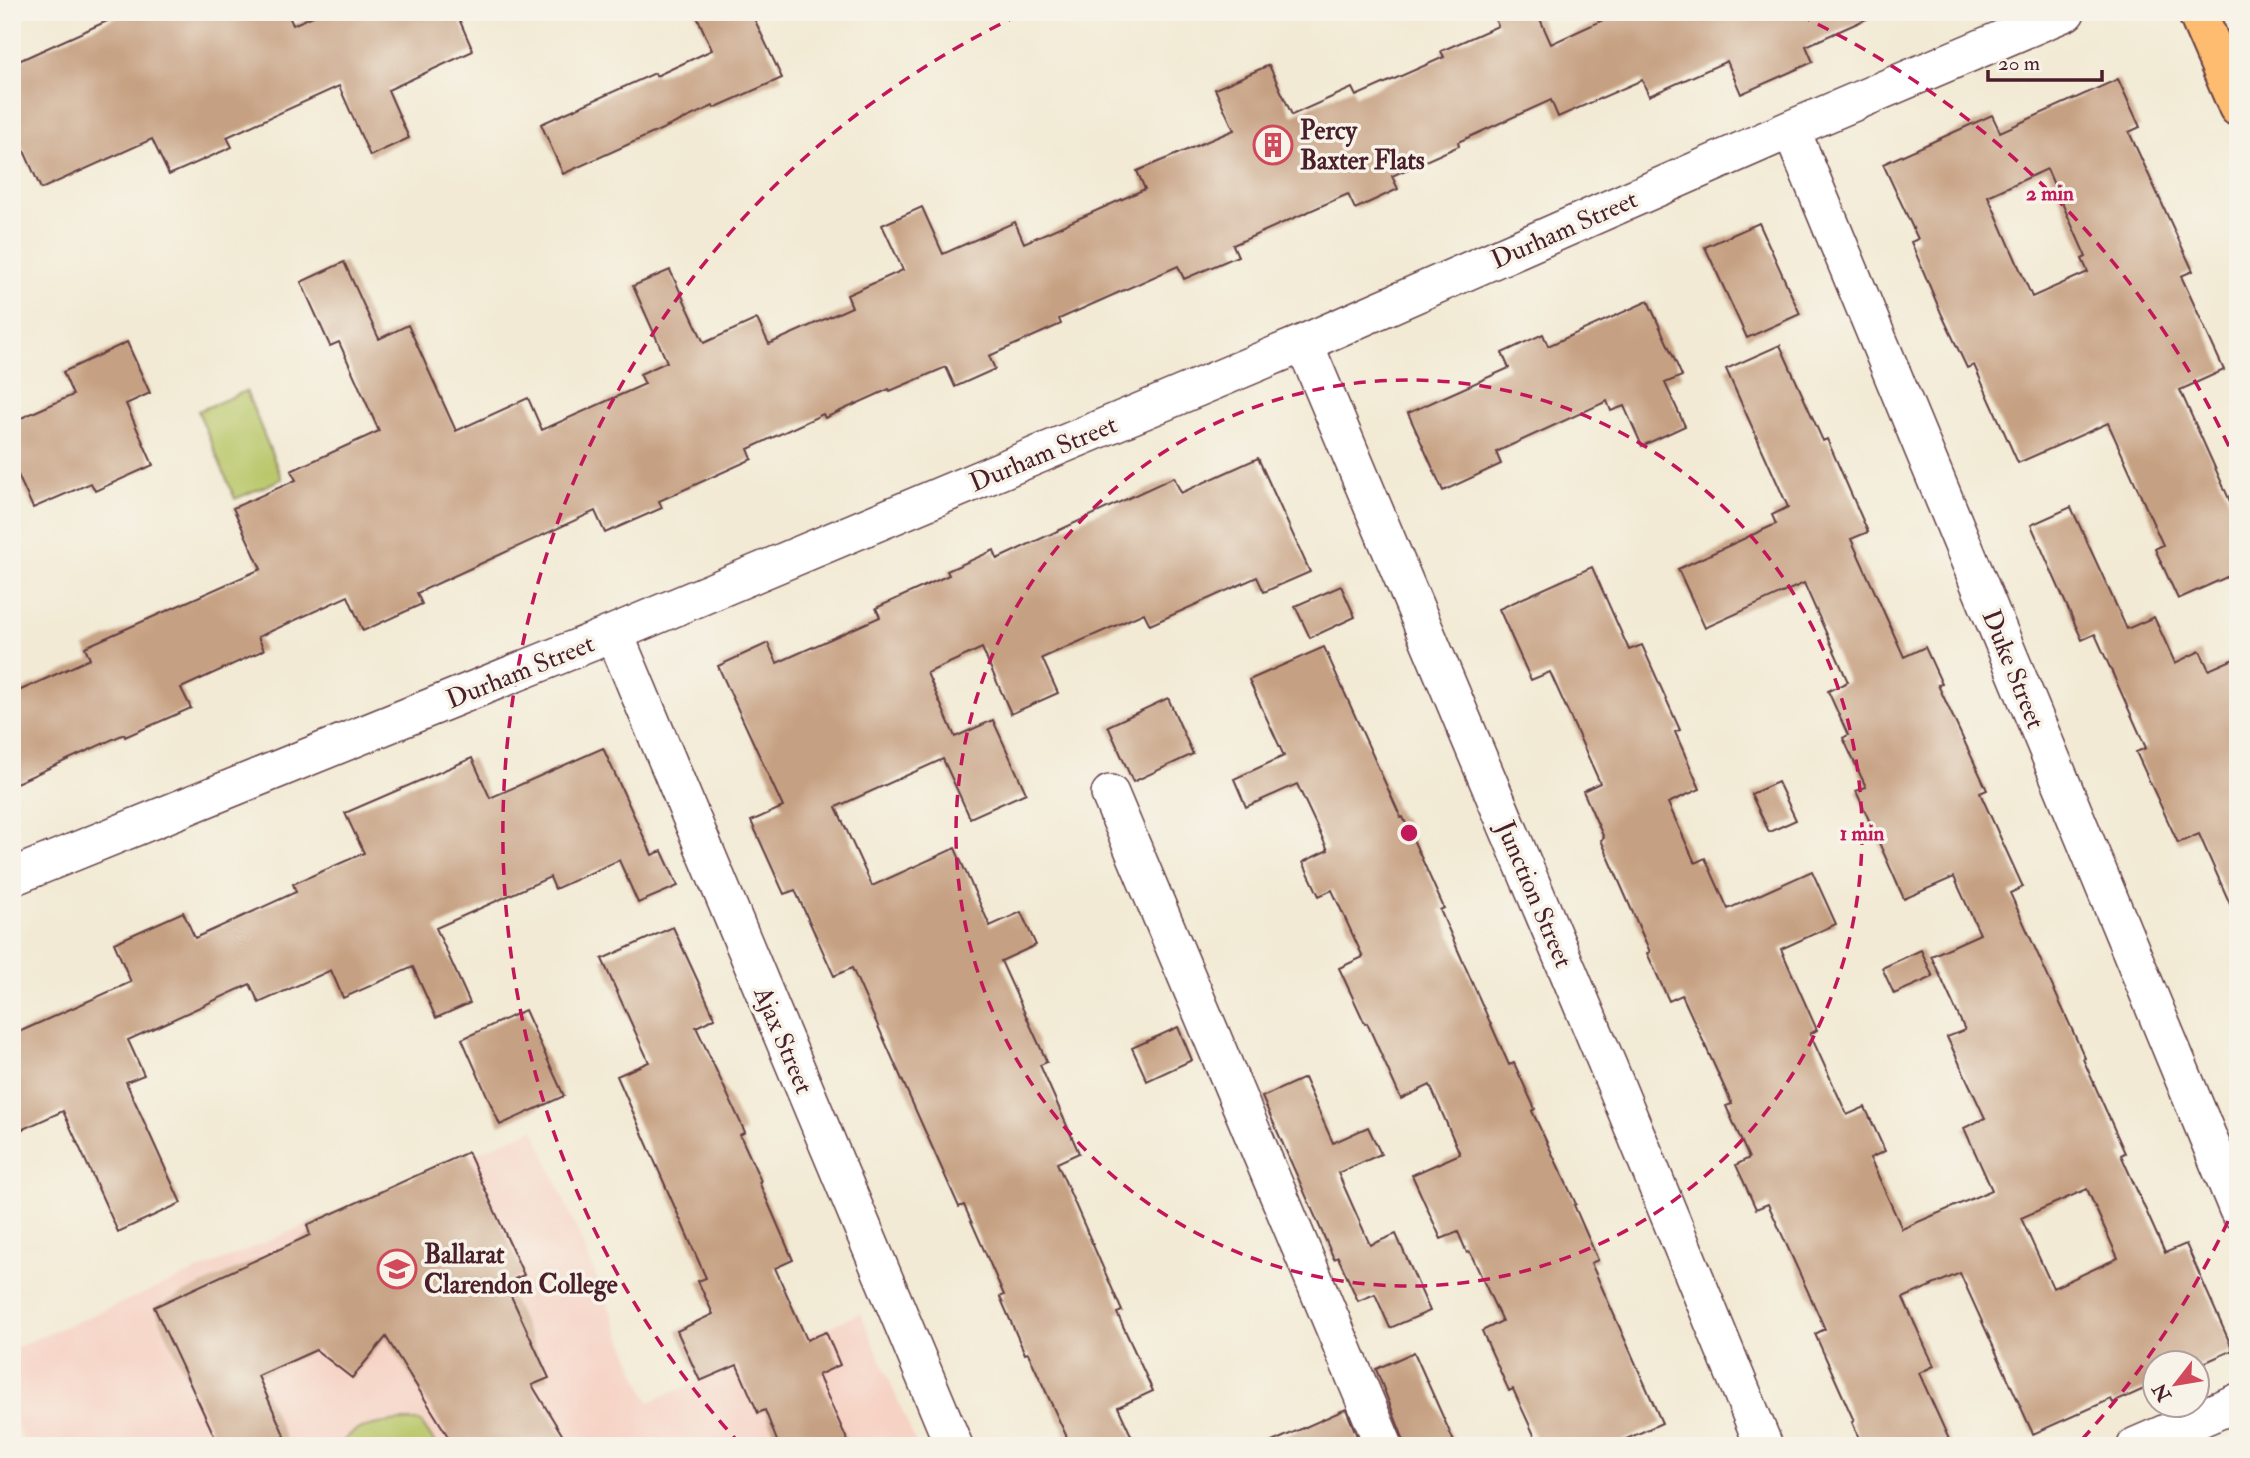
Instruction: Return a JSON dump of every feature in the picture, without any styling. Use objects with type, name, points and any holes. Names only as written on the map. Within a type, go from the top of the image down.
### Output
[{"type":"main road","points":[[2197,12],[2238,107]]},
{"type":"street","name":"Durham Street","points":[[12,877],[614,633],[1304,343],[1791,129],[2066,12]]},
{"type":"street","name":"Duke Street","points":[[1791,129],[2238,1210]]},
{"type":"street","name":"Junction Street","points":[[1304,343],[1610,1071],[1764,1446]]},
{"type":"street","name":"Ajax Street","points":[[614,633],[951,1445]]},
{"type":"street","points":[[1110,794],[1384,1446]]},
{"type":"street","points":[[2136,1446],[2238,1402]]},
{"type":"shaded area","name":"Ballarat Clarendon College","points":[[534,1129],[649,1402],[861,1313],[917,1446],[26,1446],[12,1414],[12,1349]]},
{"type":"green space","points":[[246,391],[282,479],[235,499],[198,411]]},
{"type":"green space","points":[[397,1421],[420,1421],[437,1446],[341,1446],[350,1434],[357,1430]]},
{"type":"building","points":[[127,12],[287,12],[293,25],[322,12],[456,12],[473,51],[388,90],[409,138],[370,156],[339,86],[227,137],[232,147],[169,175],[152,139],[41,189],[12,124],[12,64]]},
{"type":"building","points":[[695,12],[751,12],[782,78],[563,174],[541,124],[712,50]]},
{"type":"building","points":[[1492,12],[1537,12],[1551,44],[1620,12],[1882,12],[1806,46],[1813,62],[1741,94],[1727,61],[1649,96],[1642,80],[1558,117],[1551,100],[1458,142],[1459,146],[1392,176],[1398,189],[1355,209],[1348,194],[1233,245],[1238,256],[1184,279],[1178,266],[1059,319],[1061,324],[989,356],[995,369],[955,387],[946,367],[825,418],[823,414],[748,449],[752,459],[659,501],[662,508],[605,533],[595,511],[417,593],[422,604],[363,631],[348,596],[258,637],[264,650],[181,688],[191,708],[125,737],[124,734],[12,785],[12,694],[90,659],[85,647],[261,569],[233,508],[296,480],[291,471],[379,431],[339,342],[330,346],[301,282],[344,262],[379,339],[408,325],[456,431],[528,398],[542,430],[645,384],[640,374],[667,362],[633,286],[670,270],[704,343],[757,319],[769,344],[852,307],[847,295],[903,270],[882,225],[922,207],[943,254],[1015,222],[1024,243],[1145,189],[1137,171],[1234,130],[1215,89],[1269,65],[1292,115],[1352,88],[1356,96],[1444,57],[1441,51],[1498,26]]},
{"type":"building","points":[[2118,79],[2140,127],[2129,132],[2193,271],[2181,276],[2224,370],[2180,390],[2238,519],[2238,572],[2178,599],[2155,549],[2163,545],[2108,423],[2018,463],[1974,365],[1967,368],[1941,313],[1911,242],[1918,239],[1883,164],[1992,115],[2000,132]],"holes":[[[2047,169],[2086,257],[2082,259],[2088,272],[2032,297],[1988,196]]]},
{"type":"building","points":[[1759,223],[1800,314],[1747,338],[1705,247]]},
{"type":"building","points":[[1648,301],[1682,376],[1665,383],[1685,426],[1642,446],[1624,406],[1611,411],[1607,401],[1496,452],[1501,464],[1443,491],[1408,413],[1509,368],[1502,353],[1543,334],[1548,346]]},
{"type":"building","points":[[127,342],[150,393],[126,404],[153,465],[95,491],[91,483],[33,508],[12,462],[12,422],[73,395],[63,372]]},
{"type":"building","points":[[1780,345],[1823,441],[1827,439],[1868,532],[1851,539],[1904,657],[1925,647],[1942,684],[1938,685],[1987,790],[1980,793],[2023,887],[2010,893],[2085,1058],[2083,1059],[2125,1153],[2121,1155],[2165,1253],[2186,1244],[2233,1350],[2212,1359],[2212,1350],[2142,1350],[2142,1390],[2113,1403],[2111,1399],[2033,1434],[1960,1273],[1903,1298],[1934,1366],[1919,1373],[1952,1446],[1862,1446],[1852,1422],[1854,1421],[1815,1334],[1825,1329],[1768,1204],[1756,1209],[1736,1165],[1749,1158],[1726,1106],[1732,1104],[1682,995],[1669,1001],[1601,840],[1604,838],[1583,791],[1600,783],[1550,672],[1531,680],[1499,609],[1592,567],[1629,650],[1642,645],[1680,730],[1675,732],[1700,789],[1668,803],[1695,863],[1705,858],[1728,909],[1812,871],[1836,924],[1781,949],[1817,1030],[1810,1034],[1847,1115],[1865,1107],[1885,1151],[1870,1158],[1902,1229],[1992,1190],[1964,1128],[1985,1118],[1947,1037],[1965,1030],[1931,956],[1980,934],[1954,877],[1904,899],[1856,791],[1866,787],[1843,738],[1848,735],[1828,691],[1848,682],[1804,583],[1705,628],[1678,569],[1776,524],[1772,515],[1788,507],[1726,369]],"holes":[[[2087,1189],[2118,1258],[2053,1288],[2021,1218]]]},
{"type":"building","points":[[1258,458],[1310,572],[1264,592],[1257,577],[1150,625],[1144,613],[1042,658],[1058,693],[1011,714],[982,648],[927,673],[955,737],[993,720],[1026,793],[970,818],[943,759],[836,807],[872,886],[955,848],[990,926],[1021,912],[1036,945],[1001,961],[1047,1062],[1040,1065],[1079,1153],[1057,1163],[1122,1311],[1117,1313],[1153,1391],[1118,1407],[1136,1446],[1071,1446],[1028,1353],[1025,1354],[1000,1297],[1004,1295],[964,1205],[959,1207],[852,968],[834,976],[795,890],[784,894],[751,821],[783,807],[718,666],[768,643],[777,663],[880,617],[876,608],[949,575],[947,571],[994,550],[997,559],[1174,477],[1181,493]]},
{"type":"building","points":[[2071,507],[2127,629],[2154,617],[2175,663],[2200,651],[2209,670],[2238,657],[2238,922],[2199,834],[2178,843],[2136,752],[2146,748],[2095,634],[2082,640],[2031,525]]},
{"type":"building","points":[[1341,586],[1355,617],[1310,638],[1295,606]]},
{"type":"building","points":[[1324,647],[1444,908],[1440,910],[1509,1065],[1514,1063],[1535,1109],[1532,1111],[1576,1204],[1574,1205],[1598,1260],[1591,1263],[1662,1423],[1611,1446],[1539,1446],[1513,1389],[1509,1391],[1482,1331],[1502,1321],[1470,1252],[1467,1253],[1458,1232],[1441,1239],[1412,1175],[1460,1154],[1430,1085],[1401,1099],[1339,968],[1363,957],[1332,890],[1319,896],[1303,862],[1328,850],[1297,784],[1246,807],[1234,779],[1284,756],[1249,680]]},
{"type":"building","points":[[1168,698],[1193,754],[1133,782],[1108,726]]},
{"type":"building","points":[[603,748],[652,855],[662,851],[678,886],[638,903],[619,860],[555,889],[550,877],[436,928],[470,1003],[436,1018],[413,967],[343,998],[331,970],[259,1003],[250,984],[128,1040],[144,1075],[126,1082],[181,1203],[118,1232],[63,1111],[12,1134],[12,1035],[131,982],[114,943],[183,912],[195,938],[296,892],[293,884],[364,853],[345,813],[472,758],[490,798]]},
{"type":"building","points":[[1778,782],[1796,820],[1769,832],[1751,794]]},
{"type":"building","points":[[673,927],[715,1018],[696,1027],[745,1132],[740,1135],[793,1260],[775,1268],[807,1340],[826,1332],[840,1365],[818,1375],[850,1446],[779,1446],[765,1410],[758,1413],[737,1365],[700,1381],[677,1331],[713,1314],[698,1281],[706,1278],[617,1076],[649,1062],[602,959]]},
{"type":"building","points":[[1921,950],[1933,977],[1894,994],[1882,968]]},
{"type":"building","points":[[525,1010],[564,1096],[500,1125],[462,1039]]},
{"type":"building","points":[[1178,1027],[1192,1060],[1147,1081],[1132,1048]]},
{"type":"building","points":[[1304,1078],[1333,1143],[1368,1127],[1381,1154],[1338,1173],[1370,1245],[1396,1234],[1430,1311],[1390,1328],[1375,1294],[1358,1301],[1338,1257],[1334,1259],[1262,1097]]},
{"type":"building","points":[[468,1152],[524,1275],[505,1283],[549,1378],[532,1385],[569,1446],[454,1446],[386,1337],[352,1378],[316,1350],[258,1376],[289,1446],[219,1446],[154,1307],[310,1235],[307,1225]]},
{"type":"building","points":[[1414,1352],[1456,1446],[1405,1446],[1376,1369]]},
{"type":"building","points":[[1346,1409],[1361,1446],[1263,1446]]},
{"type":"place","name":"Percy Baxter Flats","points":[[1273,145]]},
{"type":"place","name":"Ballarat Clarendon College","points":[[397,1269]]}]
